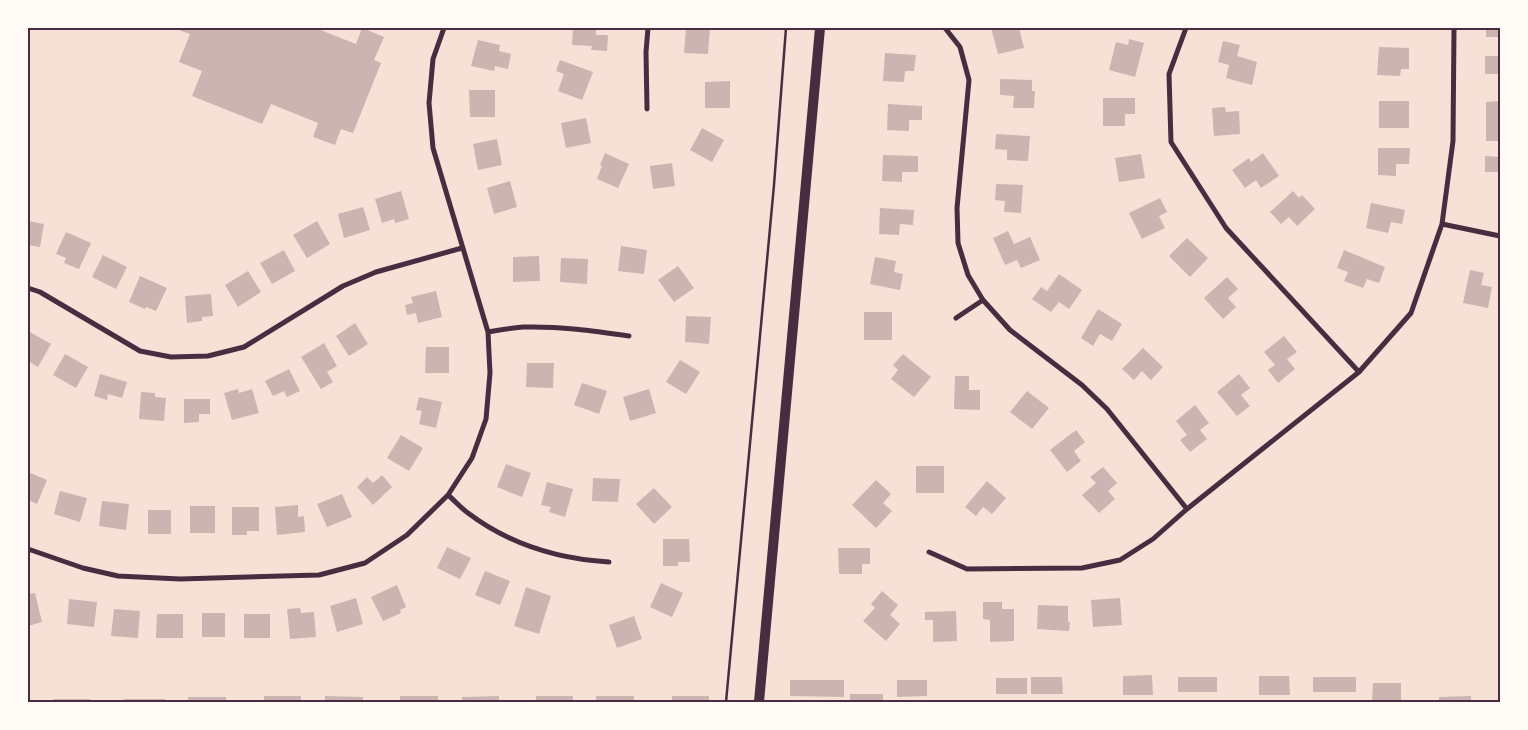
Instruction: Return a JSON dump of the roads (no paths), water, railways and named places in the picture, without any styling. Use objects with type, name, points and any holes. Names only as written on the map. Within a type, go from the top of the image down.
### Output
[{"type":"main road","points":[[759,702],[820,28]]},
{"type":"street","points":[[28,549],[83,568],[118,576],[180,579],[319,575],[365,563],[407,535],[448,494],[472,458],[486,419],[490,373],[488,332],[433,148],[429,103],[433,59],[444,28]]},
{"type":"street","points":[[647,109],[646,52],[648,28]]},
{"type":"street","points":[[945,28],[960,47],[969,80],[957,208],[958,243],[968,274],[983,300],[1010,330],[1082,385],[1107,409],[1187,509]]},
{"type":"street","points":[[1186,28],[1169,74],[1170,142],[1226,228],[1359,372]]},
{"type":"street","points":[[929,552],[967,569],[1082,568],[1120,560],[1153,539],[1187,509],[1359,372],[1411,313],[1442,224],[1454,141],[1454,28]]},
{"type":"street","points":[[1442,224],[1500,236]]},
{"type":"street","points":[[28,288],[40,292],[140,351],[171,357],[208,356],[244,347],[343,286],[376,272],[462,248]]},
{"type":"street","points":[[956,318],[983,300]]},
{"type":"street","points":[[488,332],[522,327],[594,331],[629,336]]},
{"type":"street","points":[[448,494],[468,513],[494,530],[521,543],[564,557],[609,562]]}]
